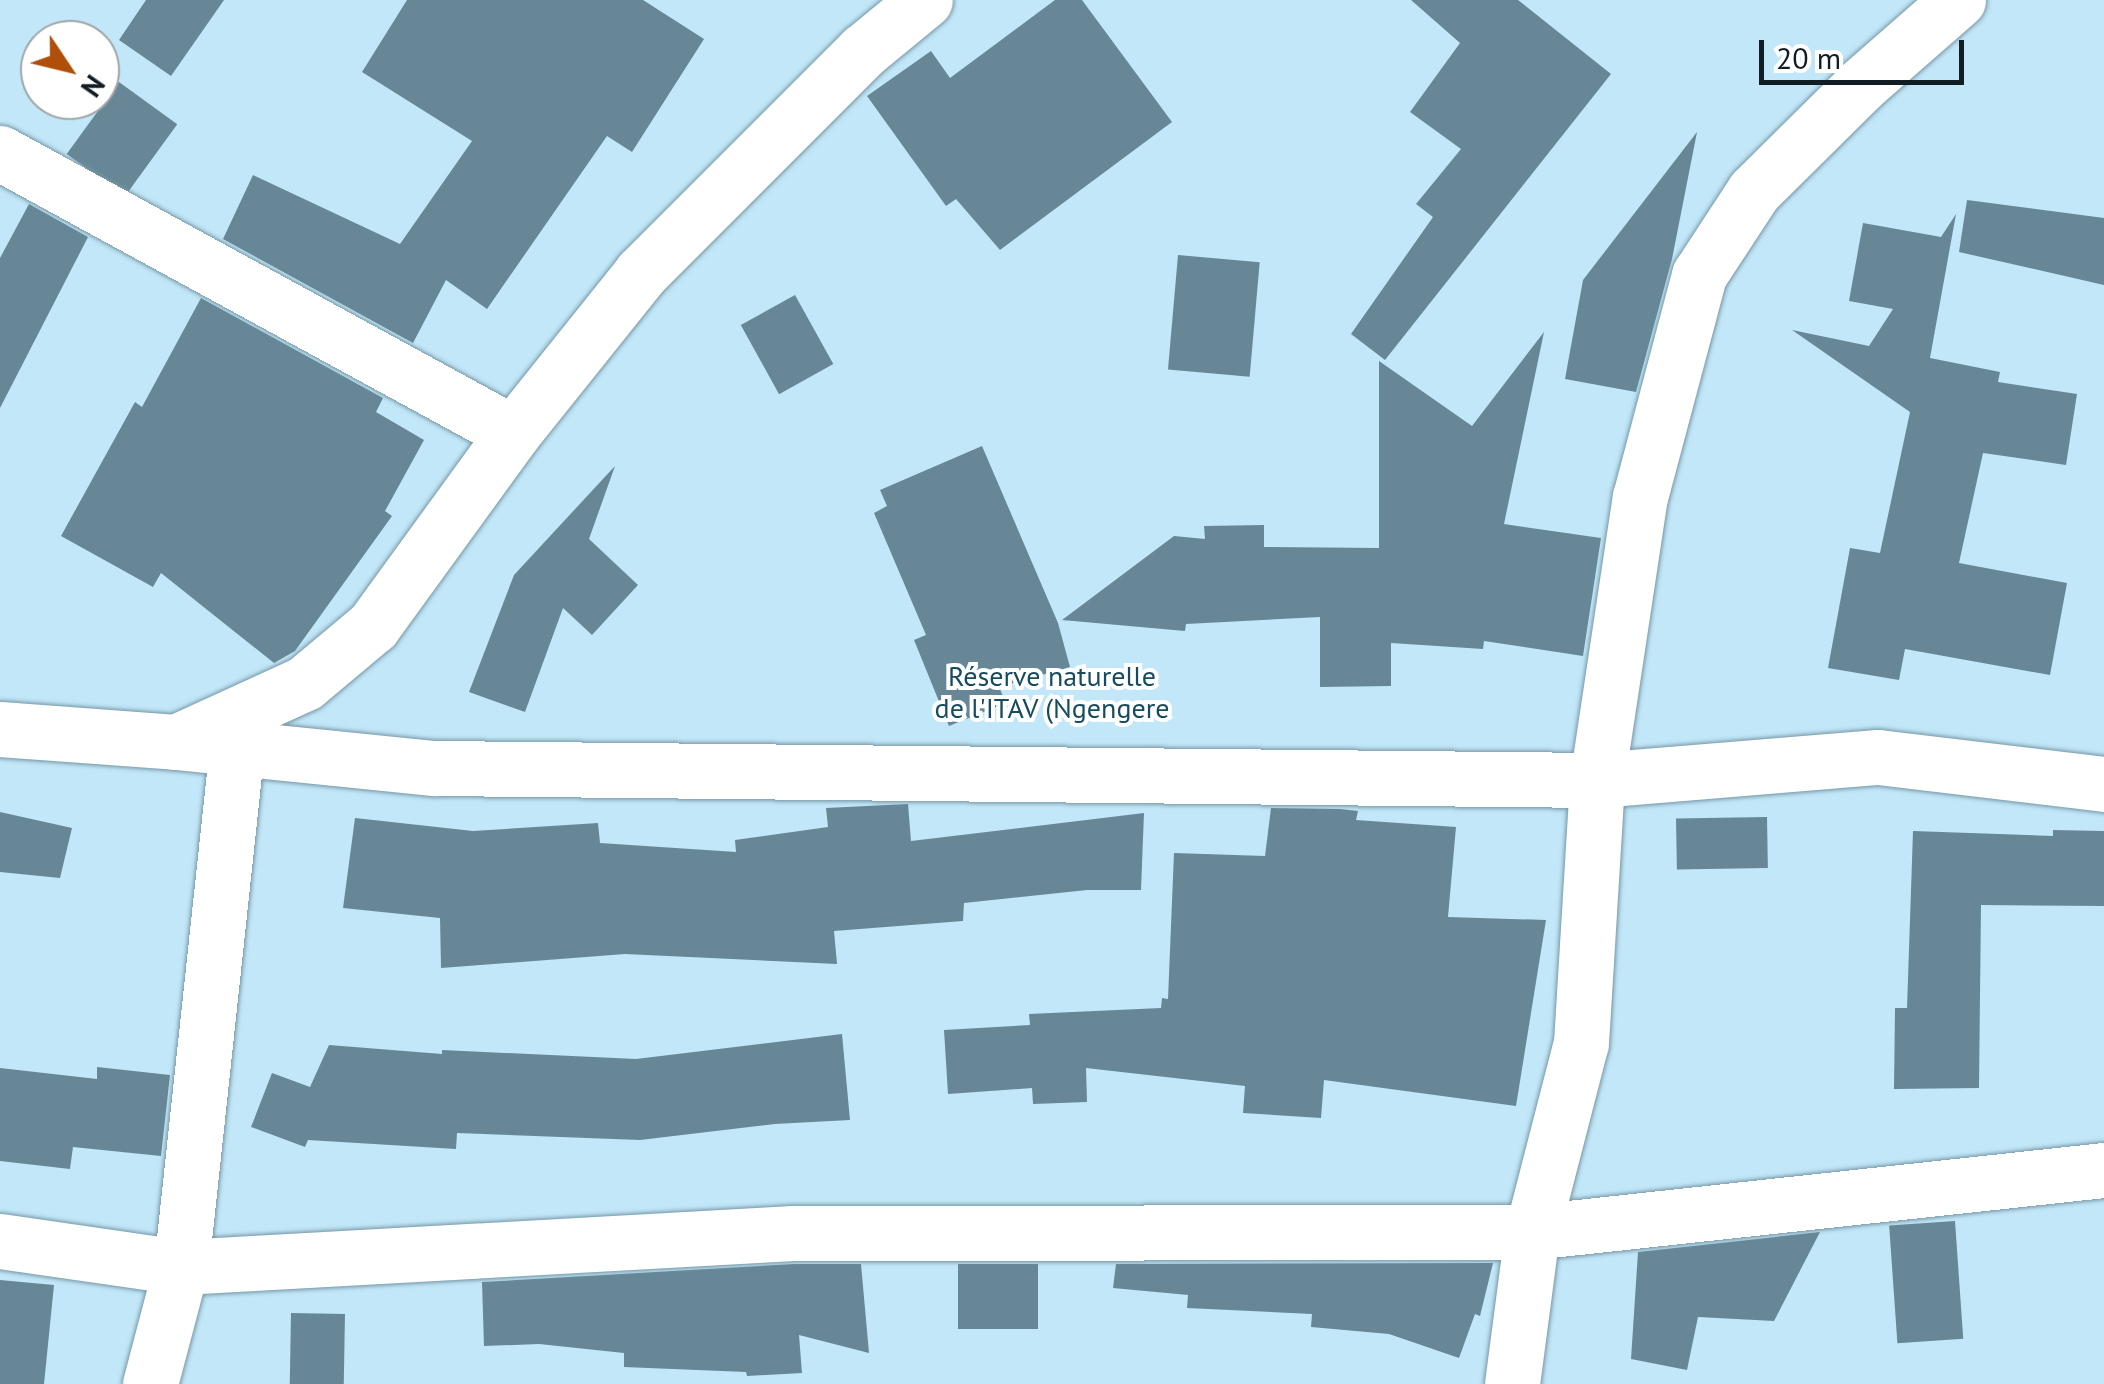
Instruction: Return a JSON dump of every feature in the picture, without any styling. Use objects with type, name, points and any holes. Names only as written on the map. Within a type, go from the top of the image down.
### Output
[{"type":"street","points":[[176,742],[305,683],[373,626],[513,433],[641,273],[863,51],[925,0]]},
{"type":"street","points":[[1512,1384],[1532,1232],[1581,1043],[1597,780],[1640,497],[1700,275],[1754,192],[1862,85],[1958,0]]},
{"type":"street","points":[[1862,85],[1987,0]]},
{"type":"street","points":[[0,154],[513,433]]},
{"type":"street","points":[[0,729],[238,746],[434,768],[1597,780],[1878,758],[2104,784]]},
{"type":"street","points":[[150,1384],[181,1266],[238,746]]},
{"type":"street","points":[[0,1242],[181,1266],[793,1233],[1532,1232],[2104,1170]]},
{"type":"green space","name":"Réserve naturelle de l'ITAV (Ngengere","points":[[0,0],[2104,0],[2104,1384],[0,1384]]},
{"type":"building","points":[[146,0],[224,0],[171,76],[120,39]]},
{"type":"building","points":[[407,0],[643,0],[704,39],[632,152],[607,136],[487,309],[446,280],[413,343],[223,239],[253,175],[400,244],[472,141],[362,72]]},
{"type":"building","points":[[1055,0],[1082,0],[1172,122],[1000,250],[956,199],[946,206],[867,96],[931,51],[950,78]]},
{"type":"building","points":[[1411,0],[1518,0],[1611,74],[1385,360],[1351,334],[1433,217],[1416,204],[1461,149],[1410,112],[1460,43]]},
{"type":"building","points":[[120,83],[177,124],[125,196],[67,154],[91,120],[120,120]]},
{"type":"building","points":[[1697,132],[1672,259],[1636,392],[1565,379],[1583,280]]},
{"type":"building","points":[[1967,200],[2104,218],[2104,285],[1959,252]]},
{"type":"building","points":[[29,204],[88,237],[0,408],[0,258]]},
{"type":"building","points":[[1956,214],[1930,358],[2000,372],[1998,382],[2077,394],[2066,465],[1983,453],[1959,563],[2067,583],[2050,675],[1905,649],[1899,680],[1828,668],[1850,548],[1880,553],[1910,412],[1792,330],[1869,346],[1893,309],[1849,301],[1863,223],[1941,237]]},
{"type":"building","points":[[1178,255],[1260,262],[1250,377],[1168,370]]},
{"type":"building","points":[[795,295],[833,364],[779,394],[741,325]]},
{"type":"building","points":[[201,298],[383,398],[376,412],[424,440],[385,511],[392,516],[295,651],[274,663],[161,573],[153,587],[61,536],[135,402],[142,407]]},
{"type":"building","points":[[1544,332],[1504,524],[1601,538],[1583,656],[1484,641],[1483,649],[1391,643],[1391,686],[1320,687],[1320,617],[1186,624],[1185,631],[1062,620],[1174,536],[1205,539],[1204,526],[1264,525],[1264,547],[1379,548],[1379,361],[1472,426]]},
{"type":"building","points":[[982,446],[1058,623],[1070,667],[999,687],[1006,703],[949,726],[914,640],[926,635],[874,513],[887,506],[880,490]]},
{"type":"building","points":[[615,466],[589,539],[638,585],[592,635],[563,608],[525,712],[469,692],[514,575]]},
{"type":"building","points":[[908,804],[911,841],[1144,813],[1141,890],[1087,890],[964,903],[963,921],[834,931],[837,964],[625,954],[441,968],[440,918],[343,908],[355,818],[473,831],[598,823],[600,843],[736,852],[735,840],[828,827],[826,808]]},
{"type":"building","points":[[1271,808],[1340,809],[1358,811],[1356,820],[1456,827],[1448,917],[1546,920],[1516,1106],[1324,1080],[1321,1118],[1243,1113],[1245,1086],[1086,1068],[1087,1102],[1033,1104],[1032,1088],[948,1094],[944,1030],[1030,1025],[1029,1014],[1161,1008],[1162,998],[1168,999],[1174,853],[1265,856]]},
{"type":"building","points":[[0,812],[72,828],[60,878],[0,872]]},
{"type":"building","points":[[1767,817],[1768,868],[1677,870],[1676,819]]},
{"type":"building","points":[[2053,830],[2104,831],[2104,906],[1981,905],[1979,1088],[1894,1089],[1895,1008],[1907,1008],[1913,831],[2053,836]]},
{"type":"building","points":[[842,1034],[850,1120],[775,1124],[640,1140],[457,1133],[456,1149],[308,1140],[305,1147],[251,1127],[272,1073],[310,1087],[329,1045],[442,1054],[442,1050],[636,1059]]},
{"type":"building","points":[[97,1067],[170,1075],[161,1156],[73,1147],[70,1169],[0,1161],[0,1068],[97,1079]]},
{"type":"building","points":[[1955,1221],[1963,1339],[1897,1343],[1889,1226]]},
{"type":"building","points":[[1820,1232],[1774,1321],[1698,1317],[1687,1370],[1631,1359],[1638,1252]]},
{"type":"building","points":[[1493,1263],[1480,1316],[1475,1314],[1459,1358],[1389,1334],[1311,1327],[1312,1314],[1187,1308],[1188,1295],[1113,1288],[1116,1264]]},
{"type":"building","points":[[794,1264],[861,1264],[869,1353],[799,1335],[802,1373],[747,1376],[746,1372],[624,1367],[624,1353],[539,1344],[484,1346],[482,1282]]},
{"type":"building","points":[[958,1264],[1038,1264],[1038,1329],[958,1329]]},
{"type":"building","points":[[0,1280],[54,1285],[44,1384],[0,1384]]},
{"type":"building","points":[[291,1313],[345,1314],[344,1384],[290,1384]]}]
